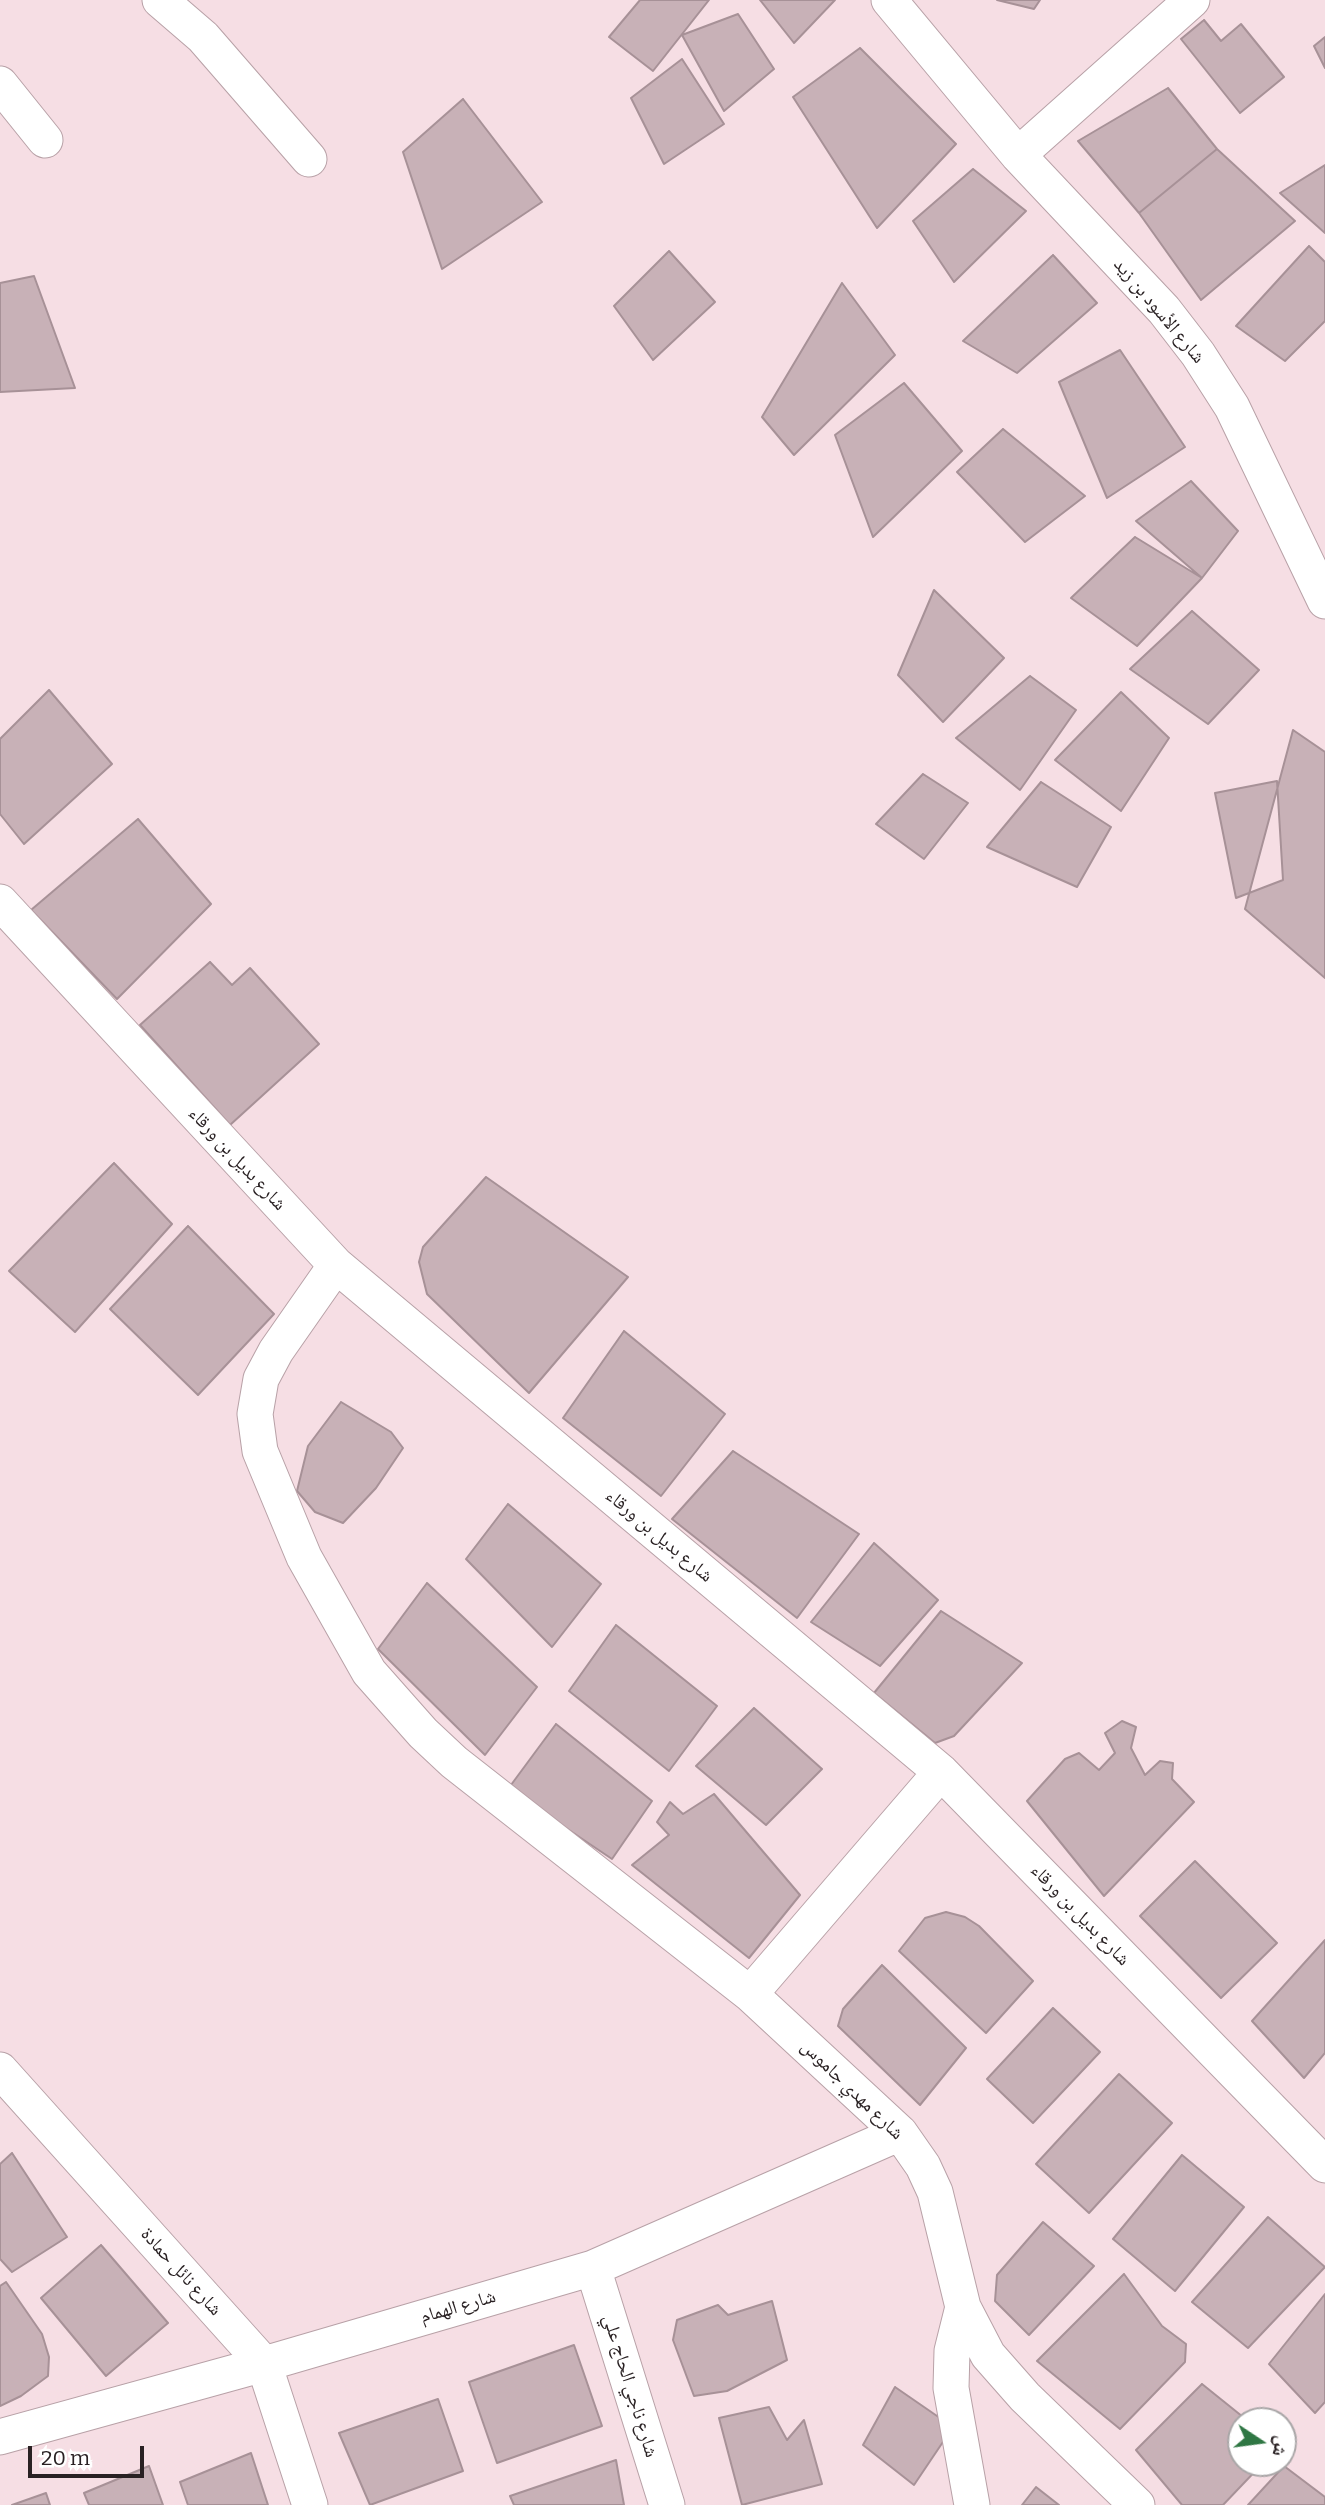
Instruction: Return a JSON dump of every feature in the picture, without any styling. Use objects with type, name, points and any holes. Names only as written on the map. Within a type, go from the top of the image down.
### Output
[{"type":"street","points":[[160,0],[203,37],[309,159]]},
{"type":"street","name":"شارع الأسود بن زيد","points":[[889,0],[1018,155],[1164,310],[1198,354],[1237,418],[1325,601]]},
{"type":"street","points":[[1018,155],[1192,0]]},
{"type":"street","points":[[0,85],[45,140]]},
{"type":"street","name":"شارع بديل بن ورقاء","points":[[0,902],[336,1265],[941,1772],[1325,2165]]},
{"type":"street","name":"شارع مهدي جاموس","points":[[336,1265],[271,1360],[261,1379],[254,1414],[260,1451],[304,1557],[369,1672],[423,1733],[454,1762],[750,1994],[900,2133],[923,2166],[935,2192],[962,2307],[988,2355],[1010,2382],[1137,2505]]},
{"type":"street","points":[[750,1994],[941,1772]]},
{"type":"street","name":"شارع نائل حمادة","points":[[0,2070],[264,2364],[310,2505]]},
{"type":"street","name":"شارع الهمام","points":[[0,2437],[264,2364],[593,2268],[900,2133]]},
{"type":"street","name":"شارع ناجي الحاج علي","points":[[593,2268],[667,2505]]},
{"type":"street","points":[[962,2307],[952,2351],[951,2388],[972,2505]]},
{"type":"building","points":[[640,0],[709,0],[653,71],[609,37]]},
{"type":"building","points":[[760,0],[835,0],[794,43]]},
{"type":"building","points":[[997,0],[1040,0],[1034,9]]},
{"type":"building","points":[[738,14],[774,69],[724,111],[682,35]]},
{"type":"building","points":[[1204,20],[1221,41],[1241,24],[1284,77],[1240,113],[1181,39]]},
{"type":"building","points":[[1325,37],[1325,68],[1314,46]]},
{"type":"building","points":[[860,48],[956,144],[877,228],[793,97]]},
{"type":"building","points":[[682,59],[724,124],[664,164],[631,98]]},
{"type":"building","points":[[1168,88],[1217,149],[1139,213],[1078,141]]},
{"type":"building","points":[[463,99],[542,202],[442,269],[403,152]]},
{"type":"building","points":[[1217,149],[1295,221],[1201,300],[1139,213]]},
{"type":"building","points":[[1325,165],[1325,233],[1280,193]]},
{"type":"building","points":[[973,169],[1026,211],[954,282],[913,221]]},
{"type":"building","points":[[1309,246],[1325,262],[1325,321],[1285,361],[1236,326]]},
{"type":"building","points":[[669,251],[715,302],[653,360],[614,306]]},
{"type":"building","points":[[1053,255],[1097,303],[1017,373],[963,341]]},
{"type":"building","points":[[34,276],[75,388],[0,392],[0,283]]},
{"type":"building","points":[[842,283],[895,355],[794,455],[762,417]]},
{"type":"building","points":[[1120,350],[1185,447],[1107,498],[1059,382]]},
{"type":"building","points":[[904,383],[962,451],[873,537],[835,435]]},
{"type":"building","points":[[1003,429],[1085,496],[1025,542],[957,472]]},
{"type":"building","points":[[1191,481],[1238,531],[1202,578],[1136,521]]},
{"type":"building","points":[[1135,537],[1202,578],[1137,646],[1071,598]]},
{"type":"building","points":[[934,590],[1004,658],[943,722],[898,675]]},
{"type":"building","points":[[1192,611],[1259,670],[1208,724],[1130,669]]},
{"type":"building","points":[[1030,676],[1076,710],[1020,790],[956,738]]},
{"type":"building","points":[[49,690],[112,764],[24,844],[0,814],[0,739]]},
{"type":"building","points":[[1121,692],[1169,738],[1121,811],[1055,760]]},
{"type":"building","points":[[1293,730],[1325,752],[1325,978],[1245,909]]},
{"type":"building","points":[[923,774],[968,803],[924,859],[876,824]]},
{"type":"building","points":[[1277,781],[1283,880],[1236,898],[1215,793]]},
{"type":"building","points":[[1041,782],[1111,827],[1077,887],[987,847]]},
{"type":"building","points":[[138,819],[211,904],[117,999],[31,910]]},
{"type":"building","points":[[210,962],[232,985],[250,968],[319,1044],[230,1125],[140,1025]]},
{"type":"building","points":[[114,1163],[172,1224],[75,1332],[9,1271]]},
{"type":"building","points":[[486,1177],[628,1277],[529,1393],[427,1294],[419,1262],[423,1247]]},
{"type":"building","points":[[188,1226],[274,1314],[198,1395],[110,1309]]},
{"type":"building","points":[[624,1331],[725,1414],[661,1496],[563,1418]]},
{"type":"building","points":[[341,1402],[391,1432],[403,1448],[376,1488],[343,1523],[315,1512],[297,1491],[308,1446]]},
{"type":"building","points":[[733,1451],[859,1534],[797,1618],[672,1519]]},
{"type":"building","points":[[508,1504],[601,1584],[552,1647],[466,1559]]},
{"type":"building","points":[[874,1543],[938,1600],[880,1666],[811,1622]]},
{"type":"building","points":[[427,1583],[537,1687],[485,1755],[378,1649]]},
{"type":"building","points":[[941,1611],[1022,1663],[954,1736],[935,1743],[874,1693]]},
{"type":"building","points":[[616,1625],[717,1706],[669,1771],[569,1691]]},
{"type":"building","points":[[754,1708],[822,1769],[766,1825],[696,1766]]},
{"type":"building","points":[[1122,1721],[1136,1727],[1131,1748],[1145,1775],[1160,1761],[1173,1763],[1172,1779],[1194,1802],[1104,1896],[1027,1801],[1065,1759],[1079,1753],[1099,1770],[1115,1753],[1105,1733]]},
{"type":"building","points":[[556,1724],[652,1801],[612,1859],[508,1789]]},
{"type":"building","points":[[714,1794],[800,1895],[749,1958],[632,1865],[669,1835],[657,1822],[670,1802],[683,1814]]},
{"type":"building","points":[[1195,1861],[1277,1943],[1221,1998],[1140,1916]]},
{"type":"building","points":[[946,1912],[965,1917],[979,1926],[1033,1981],[986,2033],[899,1951],[925,1918]]},
{"type":"building","points":[[1325,1940],[1325,2053],[1304,2078],[1252,2021]]},
{"type":"building","points":[[882,1965],[966,2048],[920,2105],[838,2026],[843,2009]]},
{"type":"building","points":[[1053,2008],[1100,2052],[1033,2123],[987,2079]]},
{"type":"building","points":[[1119,2074],[1172,2123],[1089,2213],[1036,2164]]},
{"type":"building","points":[[12,2153],[67,2237],[12,2272],[0,2259],[0,2164]]},
{"type":"building","points":[[1182,2155],[1244,2207],[1175,2291],[1113,2239]]},
{"type":"building","points":[[1268,2217],[1325,2267],[1248,2348],[1192,2302]]},
{"type":"building","points":[[1043,2222],[1094,2266],[1029,2335],[995,2301],[997,2275]]},
{"type":"building","points":[[101,2245],[168,2323],[106,2376],[41,2298]]},
{"type":"building","points":[[1124,2274],[1162,2326],[1186,2344],[1185,2362],[1120,2429],[1037,2361]]},
{"type":"building","points":[[6,2282],[42,2334],[49,2357],[48,2376],[21,2396],[0,2406],[0,2286]]},
{"type":"building","points":[[1325,2294],[1325,2402],[1315,2413],[1269,2364]]},
{"type":"building","points":[[772,2301],[787,2360],[727,2391],[694,2396],[673,2340],[677,2320],[718,2305],[728,2315]]},
{"type":"building","points":[[574,2345],[602,2426],[497,2463],[469,2382]]},
{"type":"building","points":[[1202,2384],[1231,2407],[1227,2407],[1227,2477],[1250,2477],[1223,2505],[1182,2505],[1136,2450]]},
{"type":"building","points":[[895,2387],[953,2427],[914,2485],[863,2445]]},
{"type":"building","points":[[438,2399],[463,2471],[370,2505],[339,2433]]},
{"type":"building","points":[[769,2407],[787,2440],[804,2420],[822,2484],[742,2505],[719,2418]]},
{"type":"building","points":[[251,2453],[268,2505],[188,2505],[180,2482]]},
{"type":"building","points":[[616,2460],[624,2505],[514,2505],[510,2496]]},
{"type":"building","points":[[149,2466],[163,2505],[89,2505],[84,2493]]},
{"type":"building","points":[[1297,2476],[1325,2497],[1325,2505],[1248,2505],[1274,2477]]},
{"type":"building","points":[[1036,2487],[1059,2505],[1022,2505]]},
{"type":"building","points":[[46,2493],[50,2505],[12,2505]]}]
